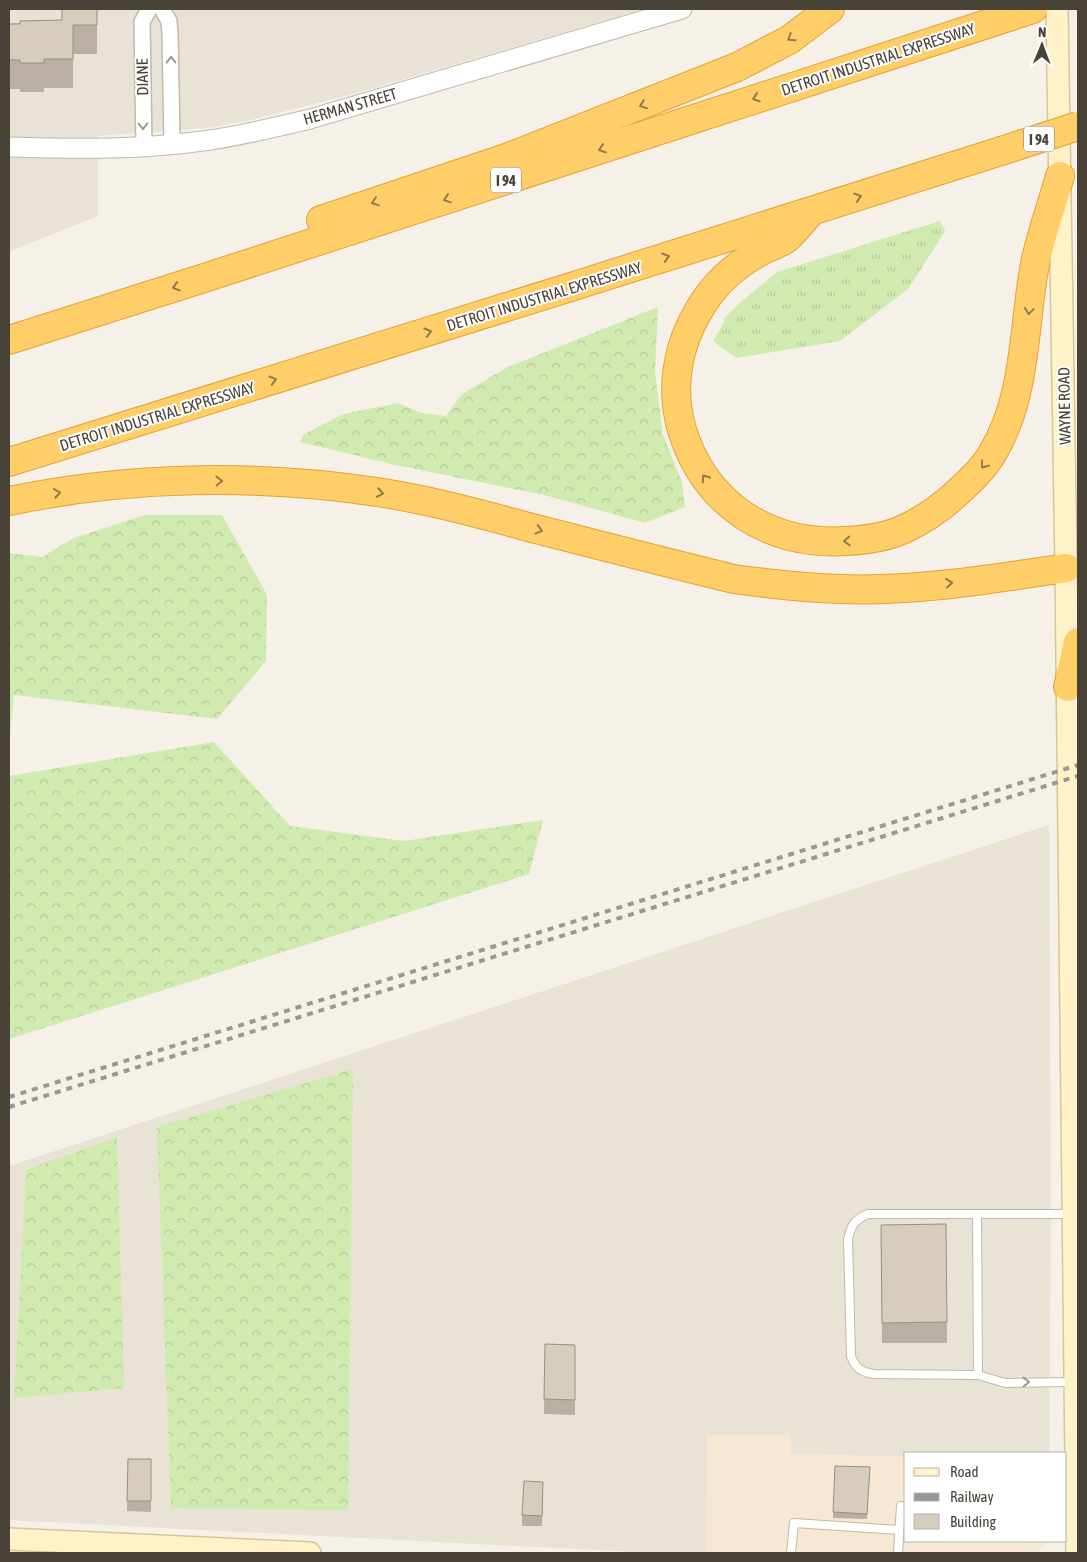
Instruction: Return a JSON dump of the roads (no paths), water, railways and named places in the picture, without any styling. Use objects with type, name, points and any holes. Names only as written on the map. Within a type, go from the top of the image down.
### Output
[{"type":"highway","points":[[201,279],[313,223],[509,157],[737,67],[789,40],[830,9]]},
{"type":"highway","name":"DETROIT INDUSTRIAL EXPRESSWAY","points":[[9,340],[1033,9]]},
{"type":"highway","name":"DETROIT INDUSTRIAL EXPRESSWAY","points":[[9,462],[1078,126]]},
{"type":"highway","points":[[812,211],[785,239],[756,254],[732,272],[712,291],[698,311],[686,334],[678,362],[676,389],[678,416],[694,461],[707,482],[729,505],[774,532],[803,540],[857,541],[880,537],[904,529],[925,518],[944,505],[972,480],[992,455],[1006,427],[1016,397],[1036,262],[1060,176]]},
{"type":"highway","points":[[9,502],[93,487],[166,482],[244,480],[315,484],[380,492],[431,503],[734,579],[785,586],[841,589],[896,588],[1066,568]]},
{"type":"highway","points":[[1068,687],[1078,642]]},
{"type":"main road","name":"WAYNE ROAD","points":[[1057,9],[1068,687],[1077,1425],[1074,1480],[1077,1553]]},
{"type":"main road","points":[[9,1539],[229,1551],[310,1553]]},
{"type":"street","name":"DIANE","points":[[144,147],[142,22],[148,9]]},
{"type":"street","name":"DIANE","points":[[162,9],[169,21],[170,34],[172,144]]},
{"type":"street","name":"HERMAN STREET","points":[[9,148],[144,147],[208,140],[259,131],[310,119],[682,9]]},
{"type":"lane","points":[[1073,1214],[868,1214],[859,1218],[850,1228],[848,1240],[851,1356],[854,1366],[862,1372],[874,1374],[978,1376],[1005,1382],[1076,1389]]},
{"type":"lane","points":[[977,1214],[978,1376]]},
{"type":"lane","points":[[898,1553],[901,1506],[904,1507]]},
{"type":"lane","points":[[791,1553],[794,1523],[899,1530]]},
{"type":"railway","points":[[9,1097],[1078,765]]},
{"type":"railway","points":[[9,1107],[1078,776]]}]
